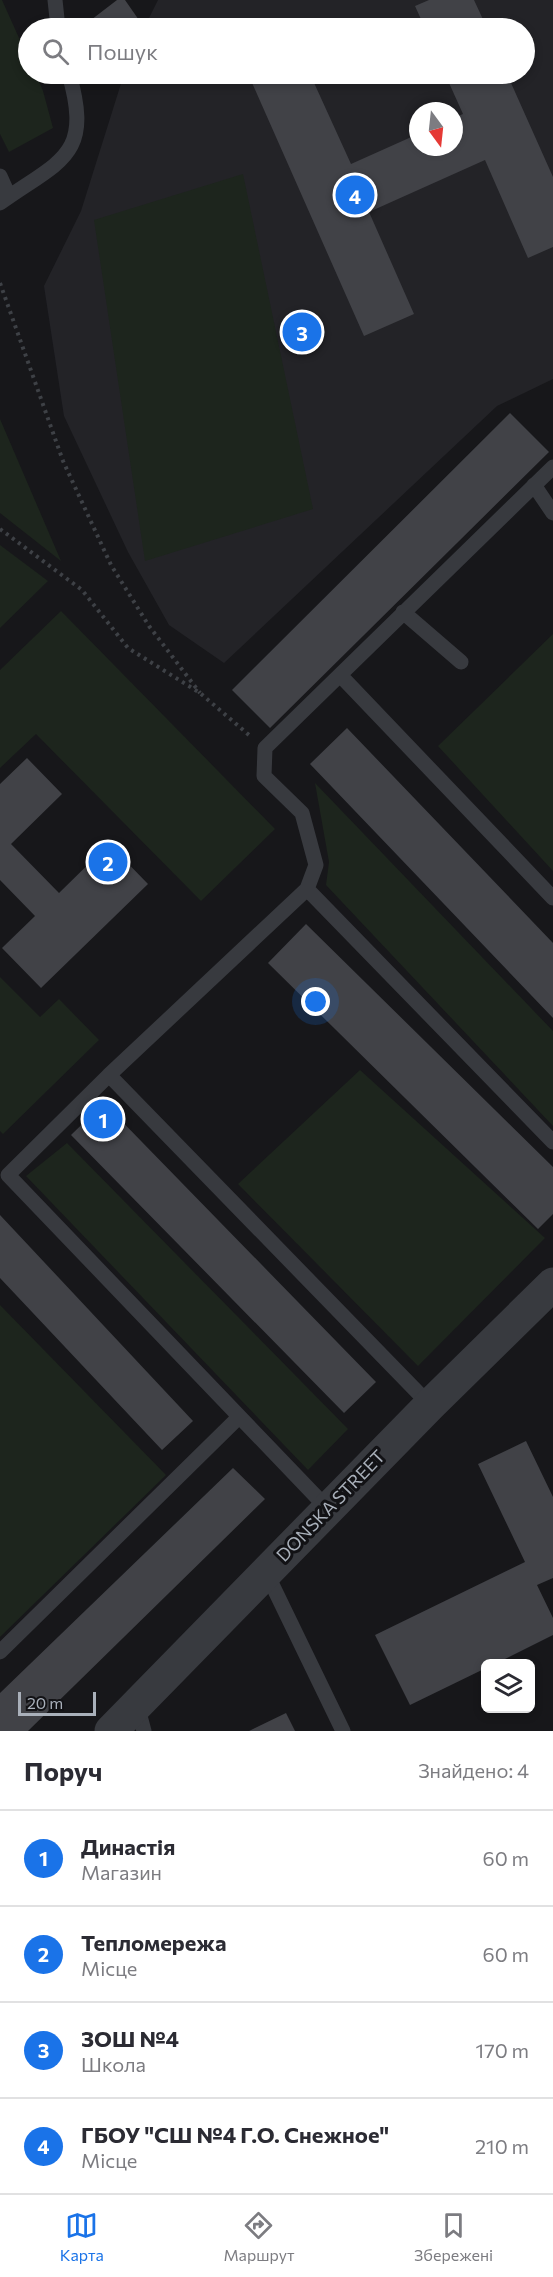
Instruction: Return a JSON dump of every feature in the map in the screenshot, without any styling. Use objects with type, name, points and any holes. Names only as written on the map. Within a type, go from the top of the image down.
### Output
[{"type":"street","name":"DONSKA STREET","points":[[111,1731],[140,1718],[266,1572],[553,1284]]},
{"type":"lane","points":[[55,0],[57,18]]},
{"type":"lane","points":[[0,176],[5,199],[60,162],[77,136],[76,100],[72,84]]},
{"type":"lane","points":[[328,1509],[4,1172],[307,889],[316,865],[302,813],[264,776],[265,748],[553,467]]},
{"type":"lane","points":[[534,485],[553,513]]},
{"type":"lane","points":[[403,612],[461,662]]},
{"type":"lane","points":[[340,675],[553,898]]},
{"type":"lane","points":[[307,889],[553,1142]]},
{"type":"lane","points":[[109,1075],[430,1405]]},
{"type":"lane","points":[[0,1652],[239,1417]]},
{"type":"lane","points":[[266,1572],[343,1731]]},
{"type":"path","points":[[0,283],[63,460],[111,565],[149,626],[200,693]]},
{"type":"path","points":[[0,529],[82,590],[128,648],[200,693],[265,748]]},
{"type":"shaded area","points":[[0,0],[2,0],[18,36],[18,84],[40,84],[53,128],[9,152],[0,134]]},
{"type":"shaded area","points":[[158,0],[553,0],[553,379],[497,406],[224,663],[169,625],[128,552],[64,416],[44,286],[81,211],[121,84],[535,84],[535,18],[149,18]]},
{"type":"shaded area","points":[[243,174],[313,509],[145,561],[94,220]]},
{"type":"shaded area","points":[[0,419],[61,561],[0,513]]},
{"type":"shaded area","points":[[0,545],[48,581],[0,628]]},
{"type":"shaded area","points":[[61,611],[275,829],[201,901],[36,734],[0,768],[0,670]]},
{"type":"shaded area","points":[[553,634],[553,871],[438,746]]},
{"type":"shaded area","points":[[315,783],[553,1031],[553,1126],[326,885],[329,862]]},
{"type":"shaded area","points":[[0,977],[40,1017],[59,999],[99,1040],[3,1134],[0,1131]]},
{"type":"shaded area","points":[[360,1070],[545,1238],[418,1366],[238,1184]]},
{"type":"shaded area","points":[[67,1143],[348,1429],[308,1470],[26,1176]]},
{"type":"shaded area","points":[[0,1305],[166,1475],[0,1637]]},
{"type":"building","points":[[117,0],[125,0],[138,18],[94,18]]},
{"type":"building","points":[[429,0],[474,0],[482,18],[420,18],[415,6]]},
{"type":"building","points":[[253,84],[315,84],[351,164],[409,138],[409,156],[463,156],[463,102],[458,102],[450,84],[511,84],[553,177],[553,247],[528,258],[485,160],[369,212],[414,314],[364,336]]},
{"type":"building","points":[[510,413],[549,452],[270,728],[232,690]]},
{"type":"building","points":[[347,728],[553,943],[553,1018],[310,764]]},
{"type":"building","points":[[27,758],[62,794],[11,844],[59,893],[109,844],[148,884],[41,988],[2,948],[35,916],[0,880],[0,784]]},
{"type":"building","points":[[306,924],[553,1167],[553,1214],[538,1229],[268,963]]},
{"type":"building","points":[[104,1103],[376,1382],[344,1413],[71,1135]]},
{"type":"building","points":[[0,1215],[193,1421],[162,1450],[0,1278]]},
{"type":"building","points":[[526,1441],[553,1497],[553,1578],[537,1585],[553,1618],[553,1635],[505,1659],[481,1659],[481,1670],[410,1705],[375,1635],[525,1562],[478,1464]]},
{"type":"building","points":[[233,1468],[265,1499],[28,1731],[0,1731],[0,1693]]},
{"type":"building","points":[[286,1713],[295,1731],[249,1731]]},
{"type":"place","name":"ГБОУ \"СШ №4 Г.О. Снежное\"","points":[[355,195]]},
{"type":"place","name":"ЗОШ №4","points":[[302,332]]},
{"type":"place","name":"Тепломережа","points":[[108,862]]},
{"type":"place","name":"Династія","points":[[103,1119]]}]
